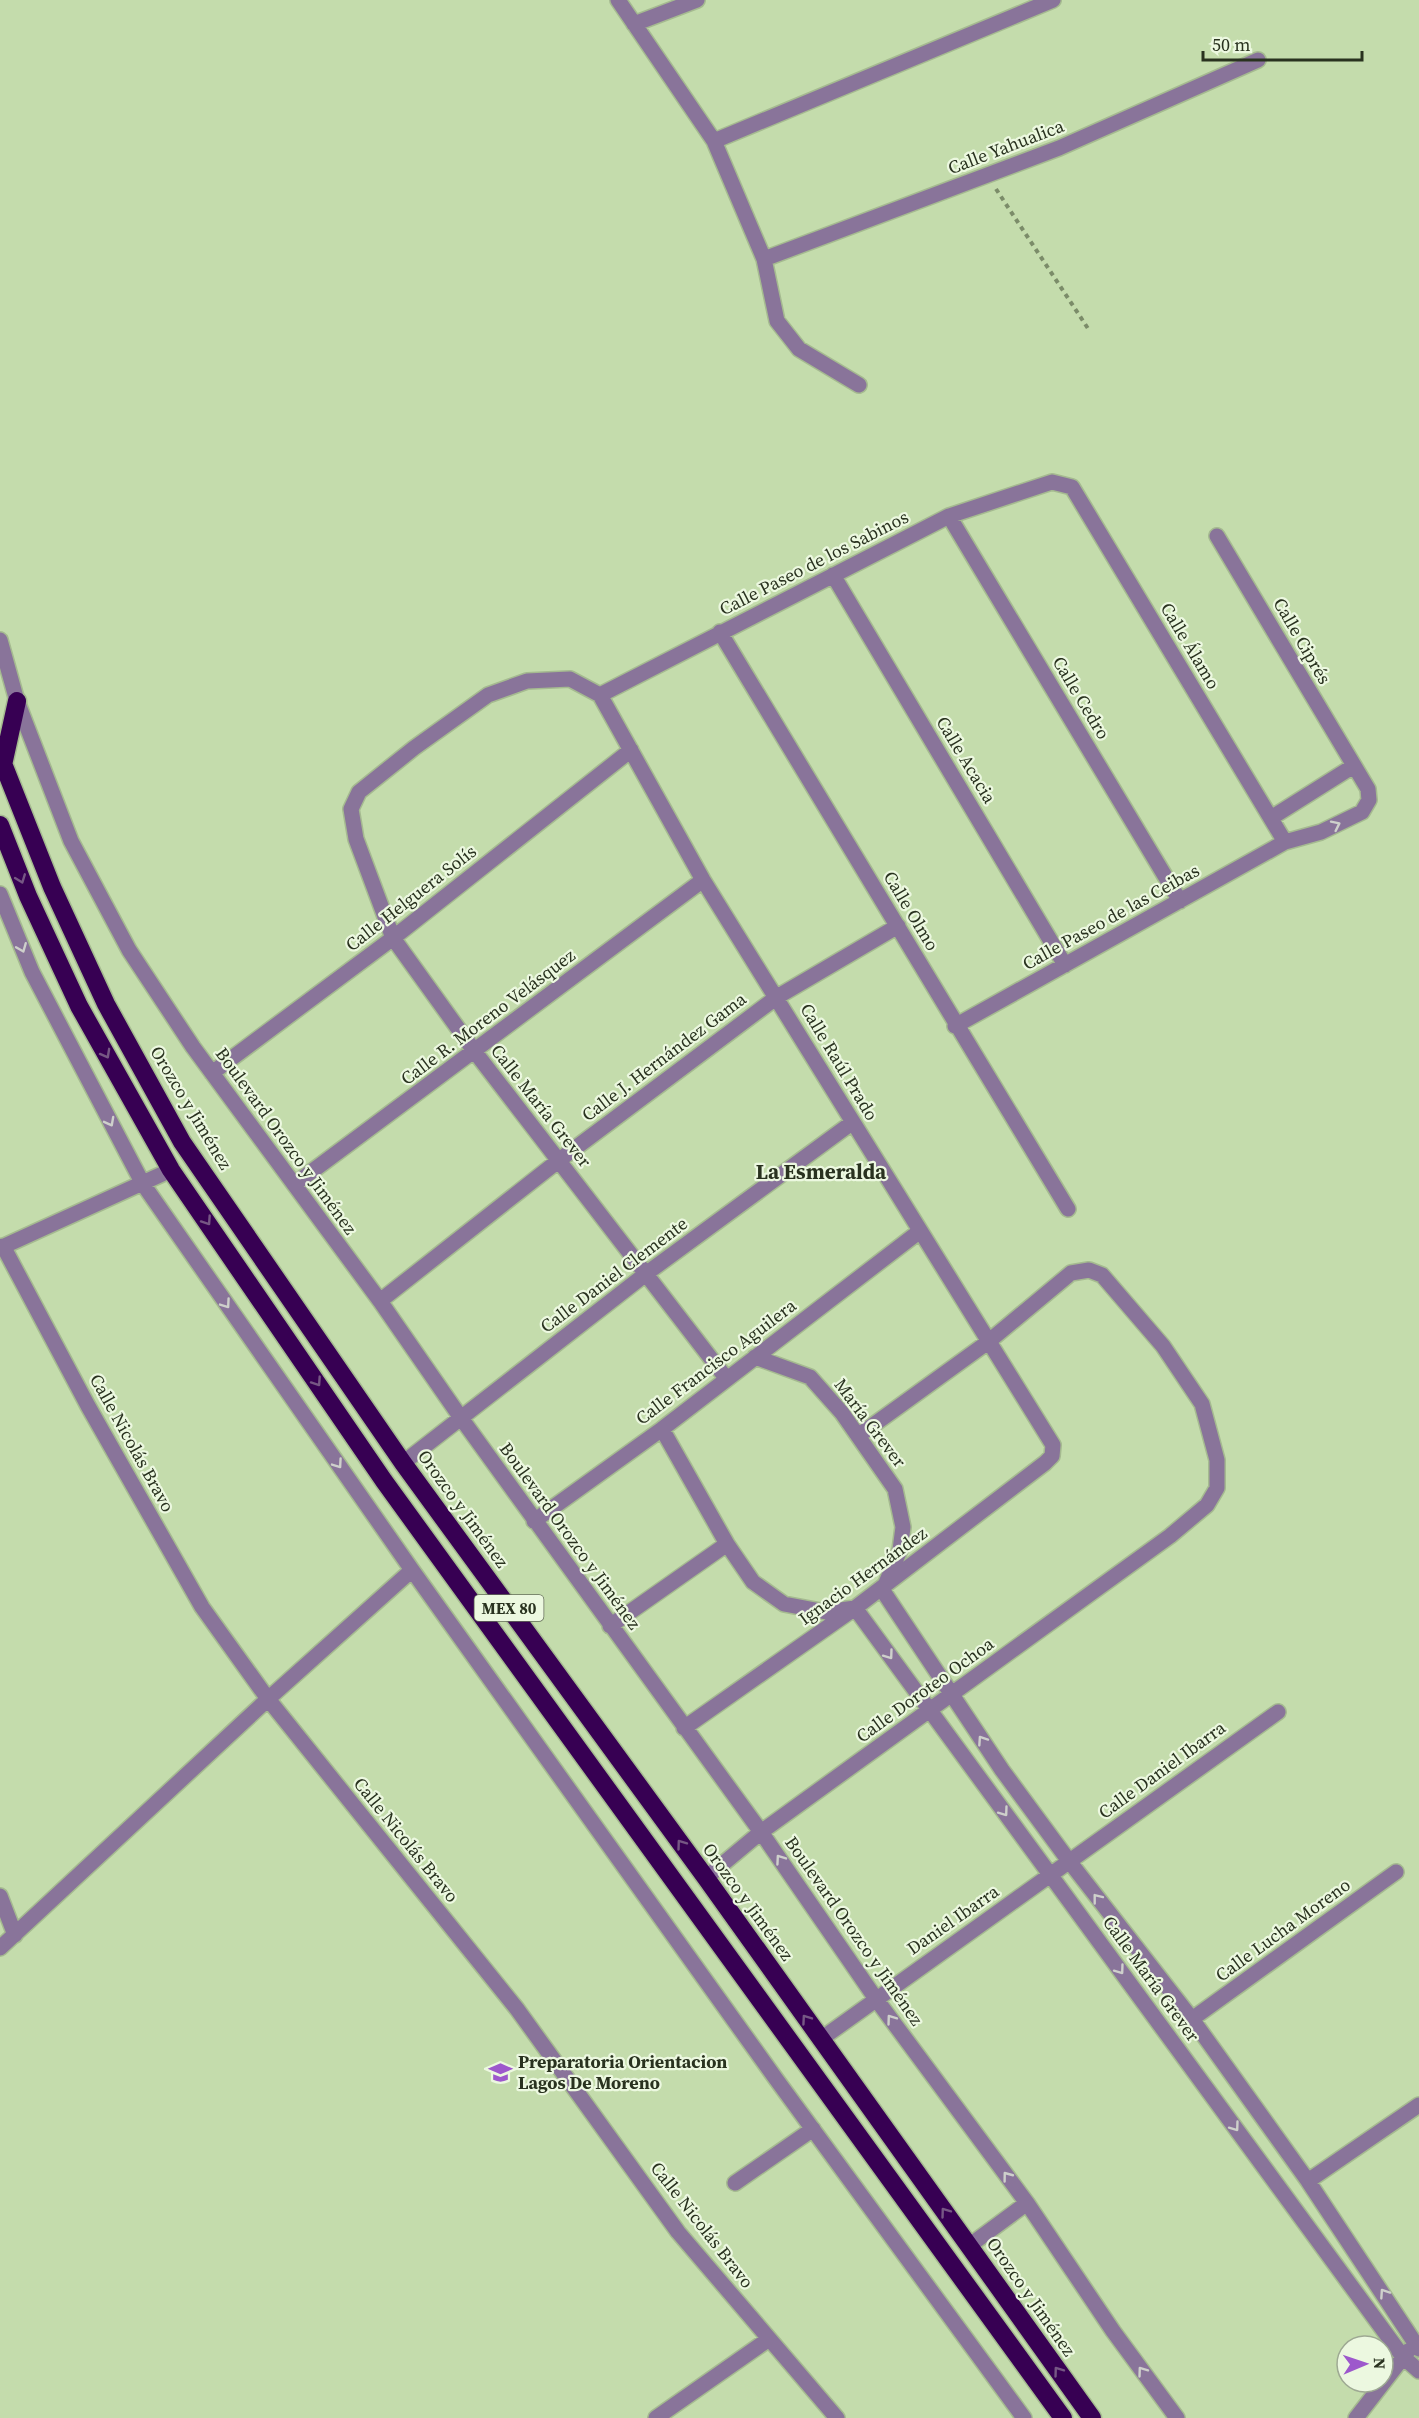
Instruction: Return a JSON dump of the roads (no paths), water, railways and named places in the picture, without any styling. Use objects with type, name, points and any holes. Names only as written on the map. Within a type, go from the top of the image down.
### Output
[{"type":"highway","points":[[1,761],[16,701]]},
{"type":"highway","name":"Orozco y Jiménez","points":[[1,761],[52,887],[106,1004],[182,1142],[403,1463],[706,1878],[1092,2418]]},
{"type":"highway","name":"MEX 80","points":[[0,825],[28,896],[79,1006],[171,1170],[384,1480],[1063,2418]]},
{"type":"street","points":[[618,0],[714,141],[764,260],[777,321],[799,349],[859,385]]},
{"type":"street","points":[[634,24],[697,0]]},
{"type":"street","points":[[714,141],[1053,0]]},
{"type":"street","name":"Calle Yahualica","points":[[764,260],[1059,148],[1258,60]]},
{"type":"street","name":"Calle Paseo de los Sabinos","points":[[600,695],[949,516],[1052,482]]},
{"type":"street","name":"Calle Álamo","points":[[1052,482],[1072,487],[1285,842]]},
{"type":"street","name":"Calle Cedro","points":[[949,516],[1180,901]]},
{"type":"street","name":"Calle Ciprés","points":[[1218,536],[1352,767],[1368,789],[1369,800],[1362,812],[1321,832],[1285,842]]},
{"type":"street","name":"Calle Acacia","points":[[833,575],[1065,965]]},
{"type":"street","name":"Calle Olmo","points":[[720,632],[1068,1209]]},
{"type":"street","name":"Boulevard Orozco y Jiménez","points":[[0,640],[16,701],[71,841],[129,950],[212,1073],[380,1301],[534,1521],[760,1832],[876,1999],[1027,2203],[1113,2331],[1177,2418]]},
{"type":"street","name":"Calle María Grever","points":[[600,695],[570,679],[527,681],[488,695],[414,748],[359,792],[351,809],[356,839],[393,938],[475,1052],[726,1378]]},
{"type":"street","name":"Calle Raúl Prado","points":[[600,695],[703,880],[1053,1445]]},
{"type":"street","name":"Calle Helguera Solís","points":[[212,1073],[393,938],[631,750]]},
{"type":"street","points":[[1271,818],[1352,767]]},
{"type":"street","name":"Calle Paseo de las Ceibas","points":[[956,1026],[1285,842]]},
{"type":"street","name":"Calle R. Moreno Velásquez","points":[[295,1185],[703,880]]},
{"type":"street","points":[[0,894],[32,972],[143,1184],[412,1570],[813,2129],[1024,2418]]},
{"type":"street","name":"Calle J. Hernández Gama","points":[[380,1301],[558,1161],[777,997],[898,926]]},
{"type":"street","name":"Calle Daniel Clemente","points":[[403,1463],[647,1273],[853,1122]]},
{"type":"street","points":[[2,1247],[171,1170]]},
{"type":"street","name":"Calle Francisco Aguilera","points":[[534,1521],[662,1429],[920,1231]]},
{"type":"street","name":"Calle Nicolás Bravo","points":[[2,1247],[88,1406],[202,1607],[268,1699],[517,2010],[678,2232],[837,2418]]},
{"type":"street","name":"Calle Doroteo Ochoa","points":[[706,1878],[760,1832],[1170,1536],[1207,1505],[1216,1488],[1217,1460],[1202,1404],[1163,1346],[1102,1275],[1089,1270],[1071,1273],[988,1342],[858,1436]]},
{"type":"street","name":"María Grever","points":[[755,1357],[810,1377],[842,1413],[895,1489],[903,1527],[900,1550],[883,1587]]},
{"type":"street","points":[[662,1429],[727,1544],[753,1582],[784,1604],[826,1612],[855,1608]]},
{"type":"street","name":"Ignacio Hernández","points":[[684,1728],[855,1608],[1046,1463],[1052,1456],[1053,1445]]},
{"type":"street","points":[[610,1626],[727,1544]]},
{"type":"street","points":[[0,1948],[268,1699],[412,1570]]},
{"type":"street","name":"Calle María Grever","points":[[883,1587],[1002,1770],[1069,1861],[1192,2019],[1308,2181],[1418,2345]]},
{"type":"street","name":"Calle María Grever","points":[[855,1608],[1403,2356],[1419,2371]]},
{"type":"street","name":"Calle Daniel Ibarra","points":[[1050,1875],[1278,1712]]},
{"type":"street","name":"Calle Lucha Moreno","points":[[1192,2019],[1396,1872]]},
{"type":"street","name":"Daniel Ibarra","points":[[821,2039],[1050,1875]]},
{"type":"street","points":[[0,1896],[15,1935]]},
{"type":"street","points":[[1308,2181],[1419,2105]]},
{"type":"street","points":[[735,2183],[813,2129]]},
{"type":"street","points":[[969,2246],[1027,2203]]},
{"type":"street","points":[[656,2418],[769,2339]]},
{"type":"street","points":[[1356,2418],[1403,2356],[1418,2345]]},
{"type":"place","name":"Preparatoria Orientacion Lagos De Moreno","points":[[500,2072]]},
{"type":"district","name":"La Esmeralda","points":[[821,1172]]}]
